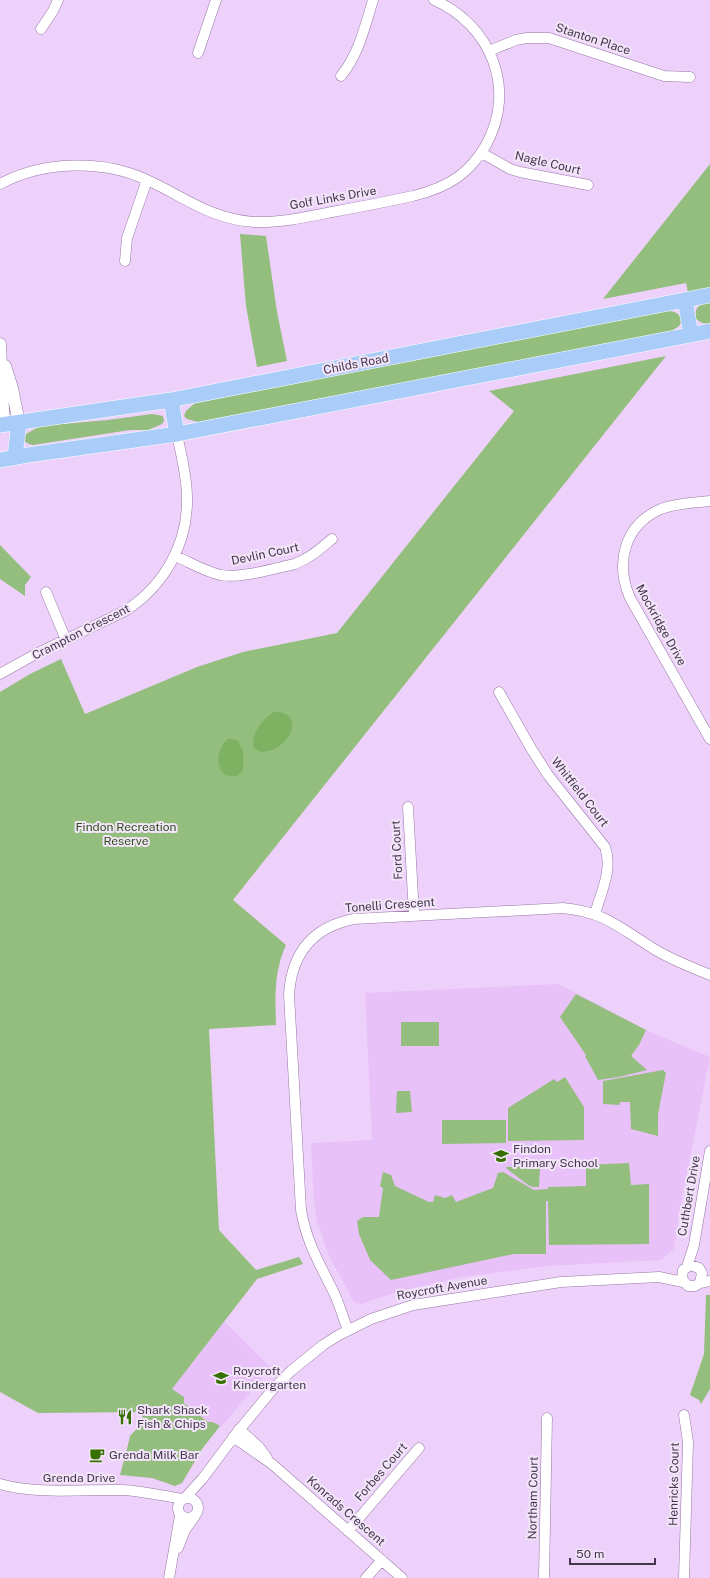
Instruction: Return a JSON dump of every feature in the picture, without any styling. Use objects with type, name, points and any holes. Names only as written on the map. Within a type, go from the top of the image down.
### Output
[{"type":"main road","name":"Childs Road","points":[[8,424],[171,400],[710,295]]},
{"type":"main road","points":[[685,300],[691,334]]},
{"type":"main road","points":[[0,460],[177,434],[710,331]]},
{"type":"main road","name":"Crampton Crescent","points":[[171,400],[177,434]]},
{"type":"main road","points":[[8,424],[15,457]]},
{"type":"street","points":[[41,29],[53,11],[58,0]]},
{"type":"street","points":[[198,53],[216,0]]},
{"type":"street","points":[[341,76],[349,66],[357,51],[373,0]]},
{"type":"street","name":"Golf Links Drive","points":[[1,183],[25,174],[63,166],[100,167],[119,170],[147,180],[184,200],[215,214],[254,222],[276,221],[318,215],[431,192],[458,177],[469,168],[482,153],[494,127],[498,108],[498,81],[495,67],[489,51],[480,35],[470,23],[456,12],[434,0]]},
{"type":"street","name":"Stanton Place","points":[[489,51],[521,39],[538,37],[549,38],[664,76],[690,77]]},
{"type":"street","name":"Nagle Court","points":[[482,153],[510,169],[588,185]]},
{"type":"street","points":[[125,261],[127,238],[147,180]]},
{"type":"street","points":[[1,350],[12,388],[8,424]]},
{"type":"street","name":"Crampton Crescent","points":[[0,674],[34,655],[125,611],[137,603],[158,582],[175,556],[181,542],[184,528],[187,498],[177,434]]},
{"type":"street","name":"Mockridge Drive","points":[[710,501],[671,506],[652,514],[636,528],[630,537],[625,548],[623,561],[625,586],[630,598],[706,721],[710,739]]},
{"type":"street","name":"Devlin Court","points":[[175,556],[210,572],[222,575],[234,575],[295,564],[313,556],[332,539]]},
{"type":"street","points":[[46,592],[66,640]]},
{"type":"street","name":"Whitfield Court","points":[[500,692],[532,750],[548,775],[605,847],[608,854],[609,868],[595,914]]},
{"type":"street","name":"Ford Court","points":[[408,806],[414,915]]},
{"type":"street","name":"Tonelli Crescent","points":[[352,1328],[309,1242],[301,1210],[289,1008],[291,978],[295,962],[309,941],[332,925],[354,919],[547,908],[578,910],[595,914],[619,925],[662,953],[710,975]]},
{"type":"street","name":"Cuthbert Drive","points":[[692,1267],[694,1245],[710,1151]]},
{"type":"street","points":[[692,1267],[702,1273],[705,1282],[691,1287],[683,1282],[682,1273],[692,1267],[710,1273]]},
{"type":"street","name":"Roycroft Avenue","points":[[184,1499],[203,1478],[236,1433],[273,1389],[291,1371],[323,1345],[352,1328],[391,1311],[433,1302],[561,1282],[659,1277],[692,1267]]},
{"type":"street","name":"Roycroft Avenue","points":[[659,1277],[683,1282]]},
{"type":"street","name":"Henricks Court","points":[[684,1415],[688,1442],[684,1578]]},
{"type":"street","name":"Northam Court","points":[[544,1578],[547,1418]]},
{"type":"street","name":"Konrads Crescent","points":[[236,1433],[259,1447],[272,1464],[402,1578]]},
{"type":"street","name":"Forbes Court","points":[[348,1531],[419,1448]]},
{"type":"street","name":"Roycroft Avenue","points":[[197,1503],[203,1478]]},
{"type":"street","name":"Grenda Drive","points":[[0,1484],[30,1490],[122,1490],[184,1499]]},
{"type":"street","name":"Grenda Drive","points":[[158,1496],[179,1513]]},
{"type":"street","points":[[169,1578],[171,1565],[179,1513],[178,1504],[184,1499],[192,1499],[197,1503],[198,1510],[185,1530],[171,1565]]},
{"type":"street","points":[[179,1513],[183,1518],[189,1519],[195,1516]]},
{"type":"street","points":[[366,1578],[382,1560]]},
{"type":"shaded area","name":"Findon Primary School","points":[[559,984],[646,1030],[710,1057],[681,1203],[674,1249],[661,1260],[548,1266],[463,1277],[404,1290],[361,1304],[354,1302],[329,1256],[317,1221],[314,1201],[311,1143],[372,1140],[365,993]]},
{"type":"shaded area","name":"Roycroft Kindergarten","points":[[224,1321],[271,1368],[221,1427],[213,1422],[208,1423],[184,1403],[172,1389]]},
{"type":"green space","points":[[710,164],[710,289],[688,293],[686,283],[603,299]]},
{"type":"green space","points":[[240,234],[266,236],[277,312],[287,361],[257,367],[246,306]]},
{"type":"green space","points":[[710,301],[710,324],[702,323],[696,319],[697,309],[700,305]]},
{"type":"green space","points":[[665,311],[676,313],[680,316],[682,321],[679,326],[670,332],[198,422],[187,419],[184,416],[186,411],[195,403]]},
{"type":"green space","name":"Findon Recreation Reserve","points":[[666,356],[233,900],[286,945],[277,974],[276,1025],[209,1029],[219,1230],[256,1270],[299,1257],[303,1264],[257,1279],[172,1389],[184,1397],[184,1403],[208,1422],[213,1422],[220,1426],[202,1449],[182,1483],[175,1486],[152,1478],[120,1475],[130,1436],[143,1422],[142,1412],[38,1413],[0,1392],[0,692],[30,674],[61,659],[85,714],[197,667],[243,652],[337,633],[514,411],[489,391]]},
{"type":"green space","points":[[152,414],[163,416],[164,421],[162,424],[148,430],[130,430],[33,445],[24,441],[26,434],[40,426],[108,420]]},
{"type":"green space","points":[[0,545],[31,577],[25,585],[25,596],[0,579]]},
{"type":"green space","points":[[274,712],[284,713],[290,717],[292,724],[291,731],[281,745],[272,750],[261,752],[254,748],[254,738],[258,727]]},
{"type":"green space","points":[[228,739],[238,741],[243,751],[243,770],[237,776],[229,776],[220,769],[220,750]]},
{"type":"green space","points":[[576,994],[646,1030],[639,1045],[631,1056],[647,1070],[619,1077],[598,1080],[585,1056],[586,1055],[560,1017]]},
{"type":"green space","points":[[401,1022],[439,1022],[439,1046],[401,1046]]},
{"type":"green space","points":[[663,1070],[666,1073],[658,1114],[658,1136],[631,1129],[630,1102],[620,1102],[619,1105],[603,1104],[603,1081]]},
{"type":"green space","points":[[565,1077],[584,1107],[584,1140],[508,1141],[508,1108],[554,1079],[557,1082]]},
{"type":"green space","points":[[397,1091],[410,1091],[412,1112],[396,1113]]},
{"type":"green space","points":[[442,1120],[506,1120],[506,1143],[442,1144]]},
{"type":"green space","points":[[629,1163],[631,1185],[649,1184],[649,1244],[549,1245],[548,1201],[546,1201],[546,1254],[514,1254],[391,1280],[370,1260],[359,1234],[357,1221],[363,1217],[379,1217],[383,1188],[380,1186],[383,1172],[391,1175],[395,1186],[429,1202],[433,1202],[435,1195],[445,1198],[452,1195],[456,1202],[493,1188],[498,1173],[503,1172],[534,1190],[548,1189],[548,1187],[586,1186],[586,1165]]},
{"type":"green space","points":[[540,1166],[539,1187],[528,1185],[506,1167]]},
{"type":"green space","points":[[706,1295],[710,1295],[710,1389],[701,1404],[699,1400],[690,1395],[704,1354]]},
{"type":"place","name":"Findon Primary School","points":[[501,1156]]},
{"type":"place","name":"Roycroft Kindergarten","points":[[221,1378]]},
{"type":"place","name":"Shark Shack Fish & Chips","points":[[125,1417]]},
{"type":"place","name":"Grenda Milk Bar","points":[[97,1455]]}]
